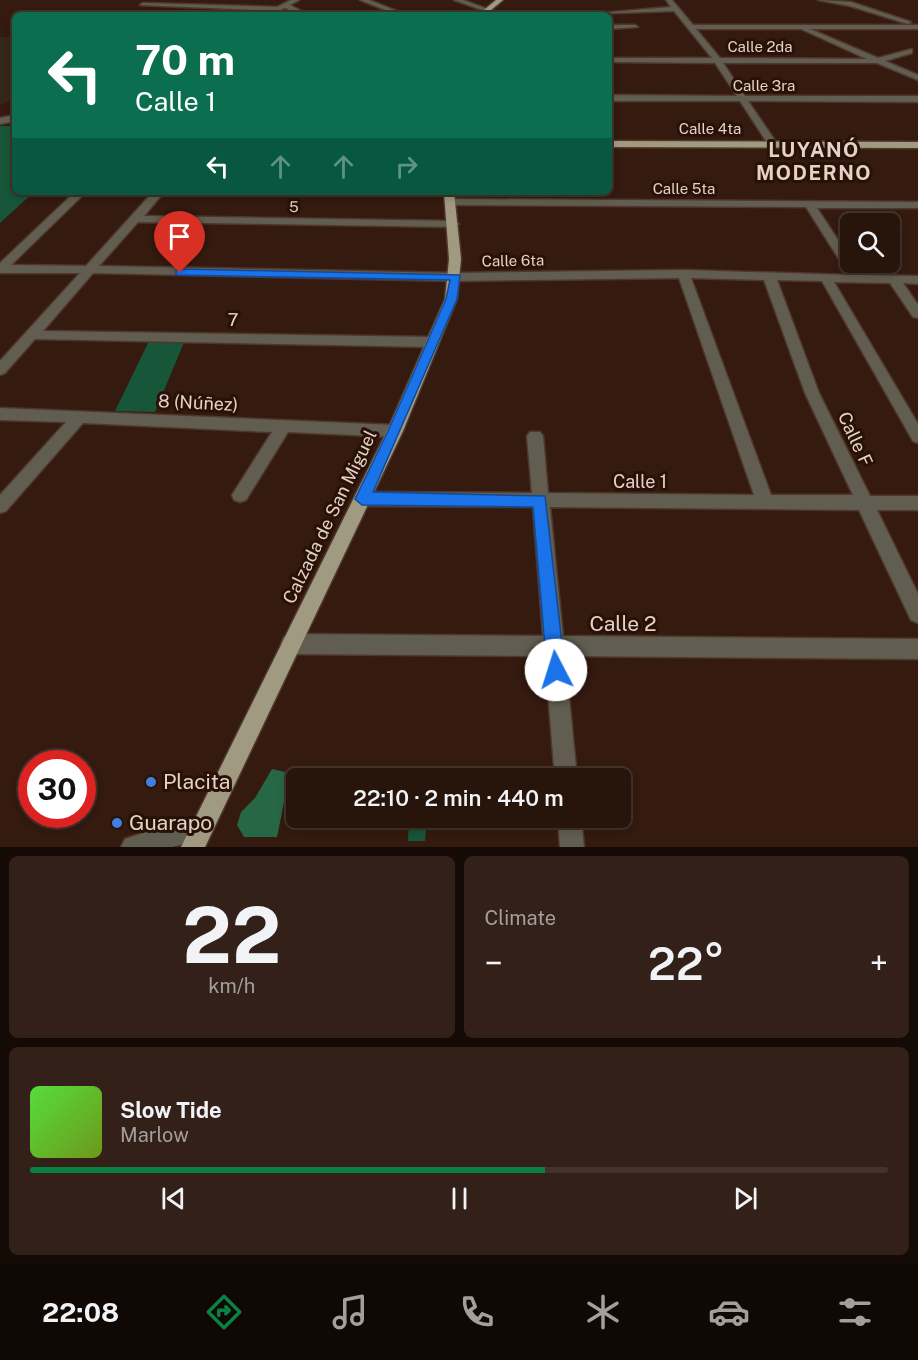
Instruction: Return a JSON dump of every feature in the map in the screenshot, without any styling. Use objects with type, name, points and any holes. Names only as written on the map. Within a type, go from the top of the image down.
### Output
[{"type":"main road","points":[[485,12],[500,0]]},
{"type":"main road","name":"Calle 4ta","points":[[612,144],[918,145]]},
{"type":"main road","name":"Calzada de San Miguel","points":[[196,840],[362,499],[451,299],[456,277],[454,224],[450,197]]},
{"type":"street","points":[[282,8],[296,0]]},
{"type":"street","points":[[363,0],[396,12]]},
{"type":"street","points":[[458,0],[482,12]]},
{"type":"street","points":[[669,0],[718,61],[773,144]]},
{"type":"street","points":[[821,0],[851,4],[918,26]]},
{"type":"street","points":[[143,5],[282,8],[296,12]]},
{"type":"street","points":[[612,13],[677,9]]},
{"type":"street","points":[[692,27],[918,26]]},
{"type":"street","points":[[612,27],[636,27]]},
{"type":"street","points":[[799,27],[918,78]]},
{"type":"street","name":"Calle 2da","points":[[612,60],[876,60],[909,51]]},
{"type":"street","name":"Calle 3ra","points":[[612,98],[918,99]]},
{"type":"street","points":[[0,269],[78,195]]},
{"type":"street","points":[[0,370],[156,195]]},
{"type":"street","name":"Calle 5ta","points":[[450,197],[810,205],[918,205]]},
{"type":"street","points":[[810,205],[858,280]]},
{"type":"street","name":"5","points":[[135,219],[454,224]]},
{"type":"street","name":"Calle 6ta","points":[[0,269],[456,277],[684,274],[827,280],[918,280]]},
{"type":"street","points":[[684,274],[765,502]]},
{"type":"street","name":"Calle F","points":[[769,276],[812,393],[918,614]]},
{"type":"street","points":[[827,280],[918,437]]},
{"type":"street","points":[[894,280],[918,314]]},
{"type":"street","name":"7","points":[[33,335],[432,342]]},
{"type":"street","name":"8 (Núñez)","points":[[0,414],[394,431]]},
{"type":"street","points":[[0,506],[80,417]]},
{"type":"street","points":[[240,495],[284,426]]},
{"type":"street","points":[[536,436],[565,768]]},
{"type":"street","name":"Calle 1","points":[[362,499],[918,503]]},
{"type":"street","name":"Calle 2","points":[[291,644],[554,648],[918,649]]},
{"type":"street","points":[[571,828],[572,847]]},
{"type":"street","points":[[133,847],[183,832],[196,840]]},
{"type":"shaded area","points":[[12,36],[12,101],[0,105],[0,37]]},
{"type":"green space","points":[[0,126],[12,126],[12,195],[31,195],[0,223]]},
{"type":"green space","points":[[185,340],[155,412],[115,411],[149,341]]},
{"type":"green space","points":[[272,769],[286,772],[286,793],[277,837],[244,837],[237,825],[241,812],[255,798]]},
{"type":"green space","points":[[409,828],[426,828],[425,841],[408,841]]},
{"type":"place","name":"Placita","points":[[151,782]]},
{"type":"place","name":"Guarapo","points":[[117,823]]},
{"type":"district","name":"LUYANÓ MODERNO","points":[[814,162]]},
{"type":"route","points":[[180,273],[456,277],[451,299],[362,499],[540,500],[556,670]]}]
